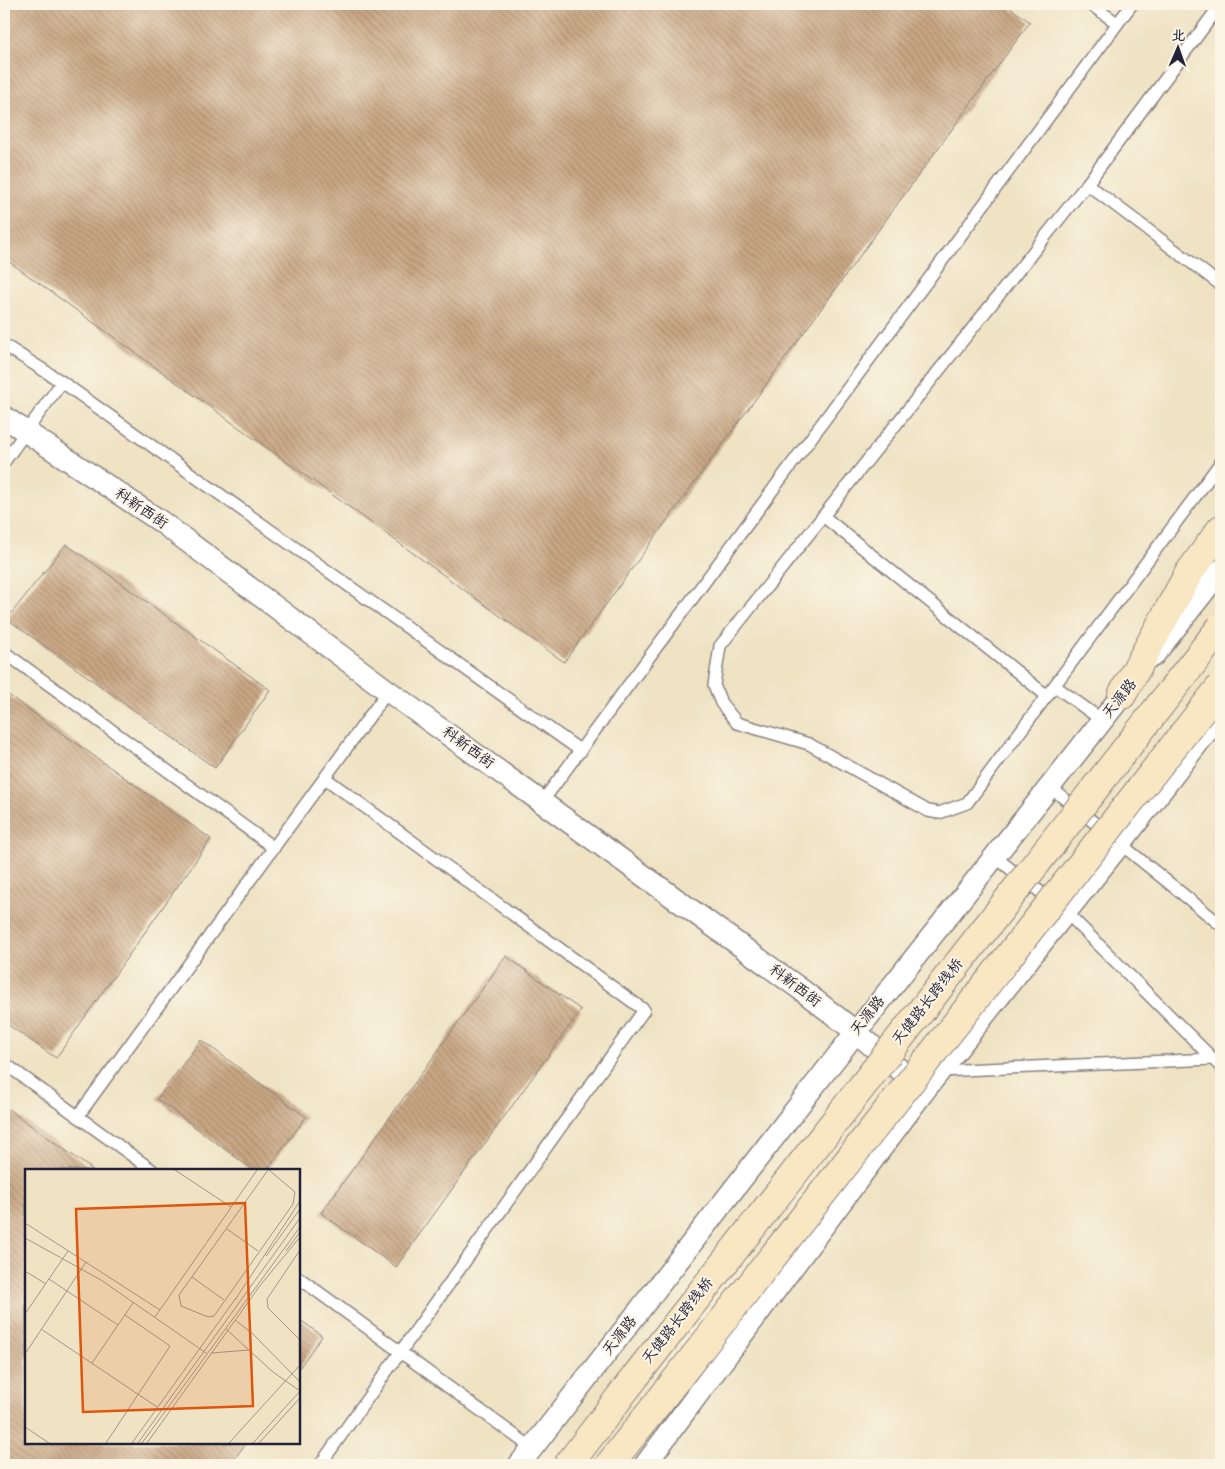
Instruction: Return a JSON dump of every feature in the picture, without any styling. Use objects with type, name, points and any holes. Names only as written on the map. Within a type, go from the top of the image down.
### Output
[{"type":"main road","points":[[1122,695],[1189,573],[1221,529]]},
{"type":"main road","name":"天健路长跨线桥","points":[[568,1465],[1221,627]]},
{"type":"main road","points":[[609,1465],[1221,686]]},
{"type":"street","name":"科新西街","points":[[4,417],[160,521],[388,691],[856,1032],[924,1090]]},
{"type":"street","name":"天源路","points":[[519,1465],[856,1032],[1221,570]]},
{"type":"street","points":[[645,1465],[924,1090],[1065,911],[1121,844],[1221,713]]},
{"type":"lane","points":[[1090,4],[1117,23]]},
{"type":"lane","points":[[542,802],[1132,4]]},
{"type":"lane","points":[[1221,4],[1087,184],[720,646],[714,685],[721,703],[737,723],[809,744],[928,811],[939,813],[967,803],[1221,462]]},
{"type":"lane","points":[[1087,184],[1221,284]]},
{"type":"lane","points":[[4,346],[62,382],[582,750]]},
{"type":"lane","points":[[4,462],[62,382]]},
{"type":"lane","points":[[823,516],[1047,696]]},
{"type":"lane","points":[[4,652],[274,848]]},
{"type":"lane","points":[[1055,686],[1102,721]]},
{"type":"lane","points":[[78,1116],[388,691]]},
{"type":"lane","points":[[320,1465],[644,1010],[325,778]]},
{"type":"lane","points":[[1050,787],[1221,925]]},
{"type":"lane","points":[[995,857],[1065,911],[1217,1063]]},
{"type":"lane","points":[[4,1063],[151,1169]]},
{"type":"lane","points":[[940,1071],[1217,1063]]},
{"type":"lane","points":[[300,1279],[532,1448]]},
{"type":"building","points":[[4,4],[1005,4],[1030,22],[564,662],[4,258]]},
{"type":"building","points":[[66,544],[270,690],[215,768],[7,619]]},
{"type":"building","points":[[4,692],[211,839],[56,1058],[4,1022]]},
{"type":"building","points":[[506,956],[581,1010],[396,1267],[321,1213]]},
{"type":"building","points":[[201,1040],[306,1117],[268,1169],[252,1169],[157,1099]]},
{"type":"building","points":[[4,1106],[92,1169],[25,1169],[25,1444],[245,1444],[230,1465],[4,1465]]},
{"type":"building","points":[[300,1320],[322,1336],[300,1367]]}]
